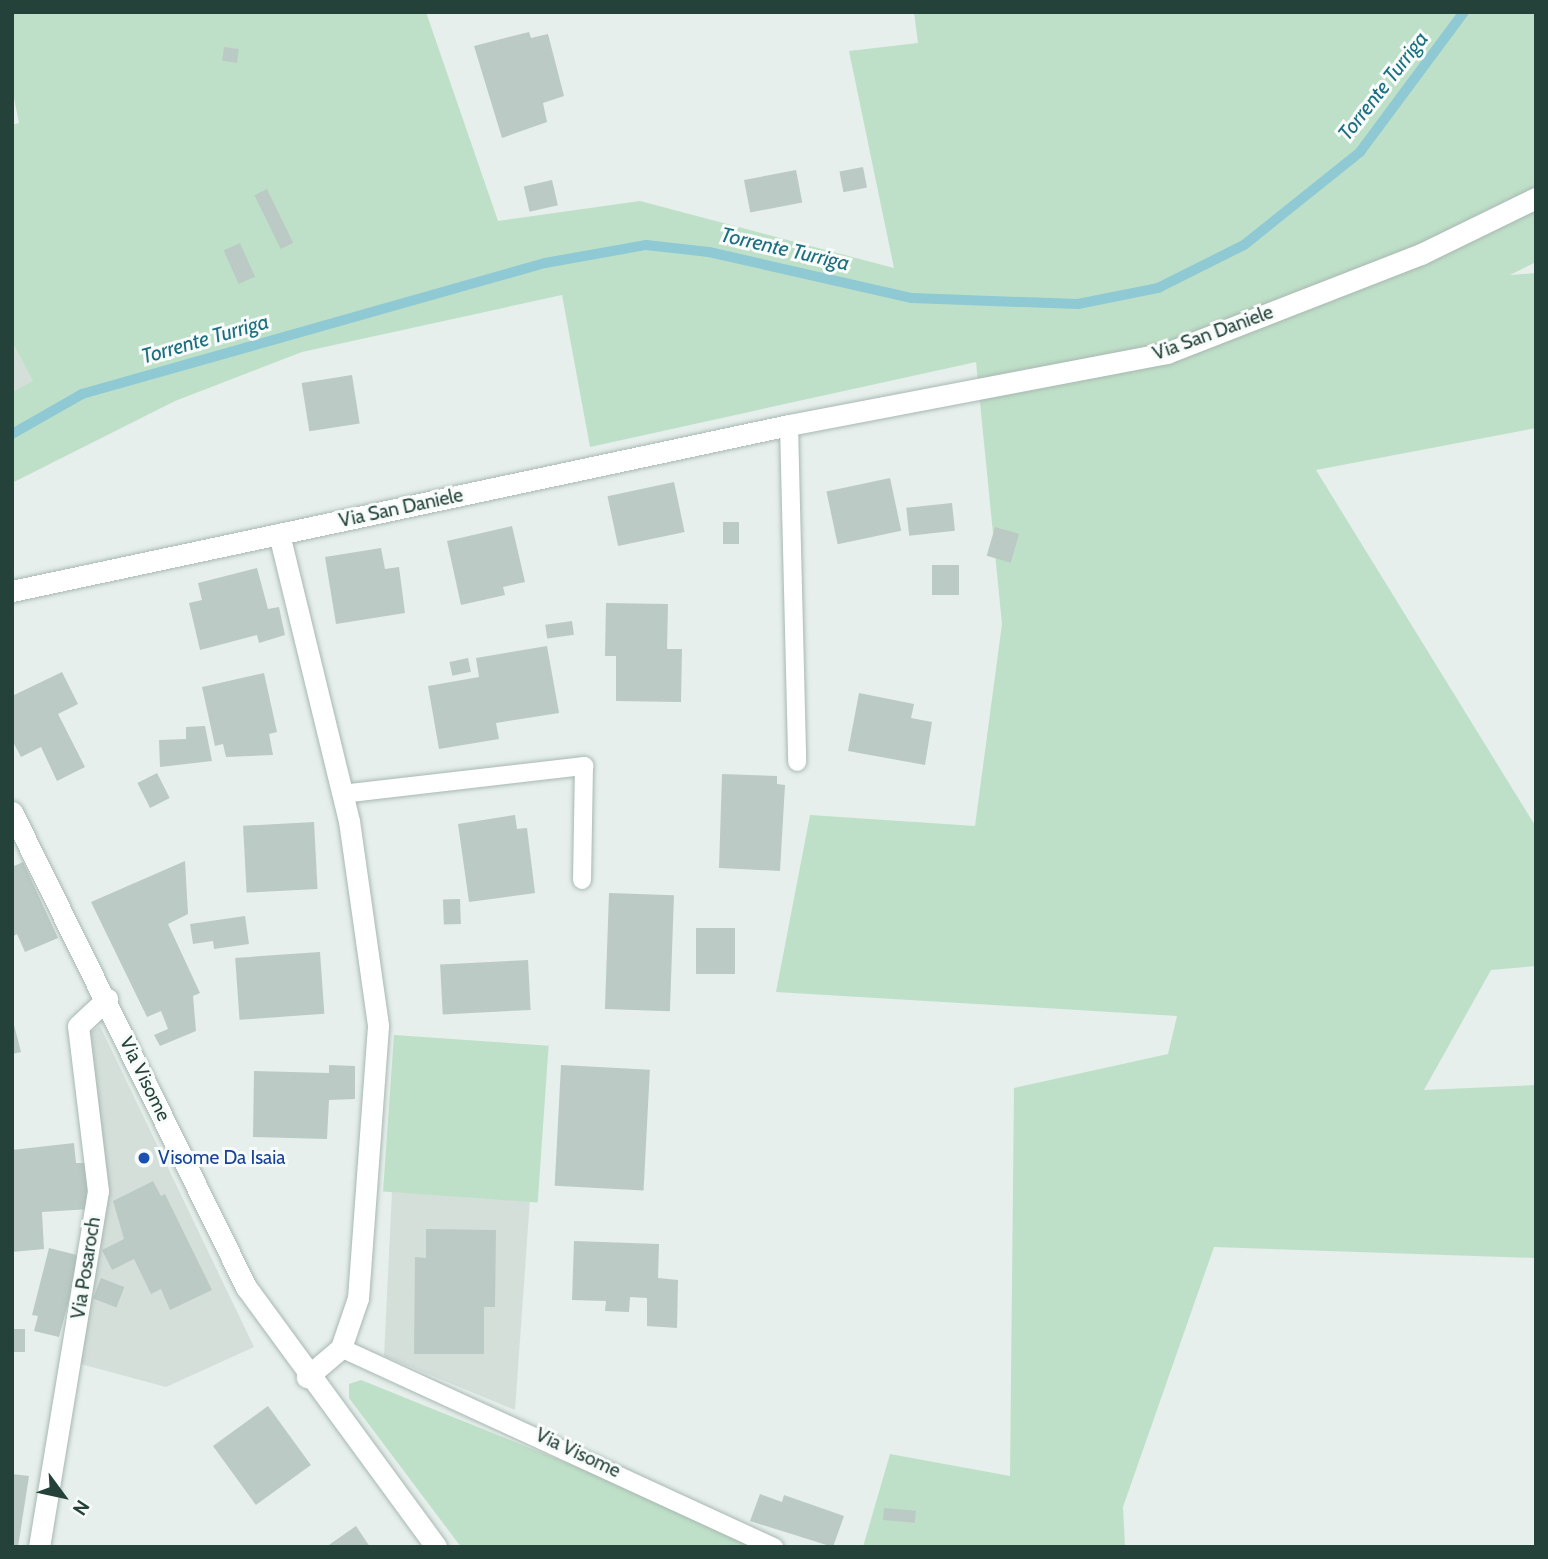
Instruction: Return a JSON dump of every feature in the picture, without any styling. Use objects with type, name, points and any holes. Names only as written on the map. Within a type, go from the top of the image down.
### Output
[{"type":"street","name":"Via San Daniele","points":[[12,591],[789,425],[1167,353],[1421,254],[1536,198]]},
{"type":"street","points":[[279,534],[342,794],[378,1026],[358,1298],[341,1349],[307,1377]]},
{"type":"street","name":"Via Visome","points":[[12,812],[107,999],[246,1287],[307,1377],[436,1547]]},
{"type":"street","name":"Via Posaroch","points":[[39,1547],[98,1191],[78,1026],[107,999]]},
{"type":"lane","points":[[789,425],[797,762]]},
{"type":"lane","points":[[342,794],[584,766],[582,880]]},
{"type":"lane","name":"Via Visome","points":[[341,1349],[774,1547]]},
{"type":"shaded area","points":[[12,342],[34,382],[12,392]]},
{"type":"shaded area","points":[[100,1026],[254,1347],[166,1387],[77,1363],[92,1272],[87,1034]]},
{"type":"shaded area","points":[[392,1192],[530,1199],[515,1410],[384,1356]]},
{"type":"green space","points":[[12,12],[426,12],[498,221],[640,201],[894,268],[849,51],[918,43],[914,12],[1536,12],[1536,262],[1510,275],[1536,273],[1536,428],[1316,470],[1536,827],[1536,966],[1491,970],[1424,1090],[1536,1085],[1536,1258],[1214,1247],[1123,1507],[1125,1547],[863,1547],[890,1454],[1010,1476],[1014,1088],[1168,1054],[1177,1016],[776,992],[810,815],[975,826],[1002,624],[976,362],[590,447],[562,295],[302,352],[175,401],[12,483],[12,392],[33,381],[12,342],[12,125],[19,123],[12,88]]},
{"type":"green space","points":[[394,1035],[549,1046],[538,1202],[383,1192]]},
{"type":"green space","points":[[361,1380],[619,1484],[753,1547],[461,1547],[349,1398],[349,1384]]},
{"type":"building","points":[[529,32],[531,38],[548,34],[564,96],[543,103],[547,122],[502,138],[474,46]]},
{"type":"building","points":[[224,47],[239,49],[237,63],[222,61]]},
{"type":"building","points":[[863,167],[867,188],[843,192],[839,172]]},
{"type":"building","points":[[796,170],[802,202],[750,213],[744,180]]},
{"type":"building","points":[[552,180],[558,205],[530,212],[524,187]]},
{"type":"building","points":[[267,189],[293,243],[281,249],[254,195]]},
{"type":"building","points":[[240,243],[255,277],[239,284],[224,250]]},
{"type":"building","points":[[352,375],[360,423],[309,431],[302,383]]},
{"type":"building","points":[[890,478],[901,531],[838,544],[826,492]]},
{"type":"building","points":[[674,482],[685,532],[618,546],[607,496]]},
{"type":"building","points":[[952,503],[955,531],[909,536],[906,508]]},
{"type":"building","points":[[723,522],[739,522],[739,544],[723,544]]},
{"type":"building","points":[[512,526],[525,582],[503,587],[505,595],[461,605],[447,541]]},
{"type":"building","points":[[995,527],[1019,534],[1011,563],[987,556]]},
{"type":"building","points":[[381,548],[385,569],[399,567],[405,613],[336,624],[325,557]]},
{"type":"building","points":[[932,565],[959,565],[959,595],[932,595]]},
{"type":"building","points":[[257,568],[268,609],[279,607],[285,635],[259,643],[257,635],[200,650],[189,603],[202,600],[198,583]]},
{"type":"building","points":[[606,603],[668,604],[667,649],[682,649],[681,702],[616,701],[616,656],[605,656]]},
{"type":"building","points":[[572,621],[574,635],[547,639],[545,625]]},
{"type":"building","points":[[547,646],[559,713],[496,723],[499,739],[439,749],[428,686],[479,677],[476,658]]},
{"type":"building","points":[[468,658],[471,672],[452,676],[449,662]]},
{"type":"building","points":[[62,672],[78,704],[58,714],[85,767],[57,781],[41,747],[21,757],[12,740],[12,696]]},
{"type":"building","points":[[264,673],[277,732],[269,734],[273,755],[226,757],[223,744],[215,746],[202,687]]},
{"type":"building","points":[[859,693],[914,704],[911,718],[932,722],[925,765],[848,751]]},
{"type":"building","points":[[205,726],[212,761],[160,767],[159,740],[186,739],[186,727]]},
{"type":"building","points":[[157,773],[170,798],[150,808],[137,783]]},
{"type":"building","points":[[722,774],[777,776],[777,784],[785,785],[780,871],[719,868]]},
{"type":"building","points":[[515,815],[517,829],[527,828],[535,893],[469,902],[458,824]]},
{"type":"building","points":[[314,822],[318,889],[247,893],[243,826]]},
{"type":"building","points":[[185,861],[188,914],[168,924],[200,993],[193,996],[196,1031],[160,1046],[154,1035],[168,1029],[161,1011],[147,1017],[91,902]]},
{"type":"building","points":[[23,862],[58,938],[25,952],[17,934],[12,937],[12,867]]},
{"type":"building","points":[[609,893],[674,895],[670,1011],[605,1009]]},
{"type":"building","points":[[460,899],[461,924],[444,925],[443,900]]},
{"type":"building","points":[[245,916],[249,944],[214,949],[213,941],[193,944],[190,924]]},
{"type":"building","points":[[696,928],[735,928],[735,974],[696,974]]},
{"type":"building","points":[[320,952],[324,1014],[240,1020],[235,958]]},
{"type":"building","points":[[528,960],[531,1010],[443,1015],[440,965]]},
{"type":"building","points":[[12,1017],[21,1052],[12,1054]]},
{"type":"building","points":[[329,1065],[355,1066],[355,1099],[329,1100],[327,1139],[253,1137],[254,1071],[329,1073]]},
{"type":"building","points":[[561,1065],[650,1070],[644,1190],[555,1186]]},
{"type":"building","points":[[74,1143],[76,1163],[85,1163],[90,1209],[42,1212],[44,1249],[12,1252],[12,1150]]},
{"type":"building","points":[[153,1181],[161,1196],[165,1194],[212,1290],[170,1310],[161,1289],[151,1294],[134,1259],[112,1270],[102,1250],[124,1239],[113,1201]]},
{"type":"building","points":[[426,1229],[496,1230],[495,1307],[484,1307],[484,1354],[414,1354],[415,1257],[426,1258]]},
{"type":"building","points":[[574,1241],[659,1244],[658,1278],[678,1280],[677,1328],[647,1326],[647,1298],[630,1297],[629,1312],[605,1311],[606,1301],[572,1300]]},
{"type":"building","points":[[49,1248],[81,1256],[59,1337],[34,1331],[38,1316],[32,1315]]},
{"type":"building","points":[[101,1278],[124,1287],[116,1307],[93,1299]]},
{"type":"building","points":[[12,1329],[25,1329],[25,1352],[12,1352]]},
{"type":"building","points":[[268,1406],[311,1465],[256,1505],[213,1446]]},
{"type":"building","points":[[12,1474],[29,1476],[18,1547],[12,1547]]},
{"type":"building","points":[[760,1494],[782,1502],[784,1495],[844,1516],[833,1547],[750,1521]]},
{"type":"building","points":[[884,1508],[916,1511],[915,1523],[883,1520]]},
{"type":"building","points":[[356,1526],[370,1547],[326,1547]]},
{"type":"waterway","name":"Torrente Turriga","points":[[12,434],[82,394],[545,263],[646,245],[709,252],[912,298],[1078,304],[1158,288],[1244,245],[1360,152],[1464,12]]},
{"type":"place","name":"Visome Da Isaia","points":[[144,1158]]}]
